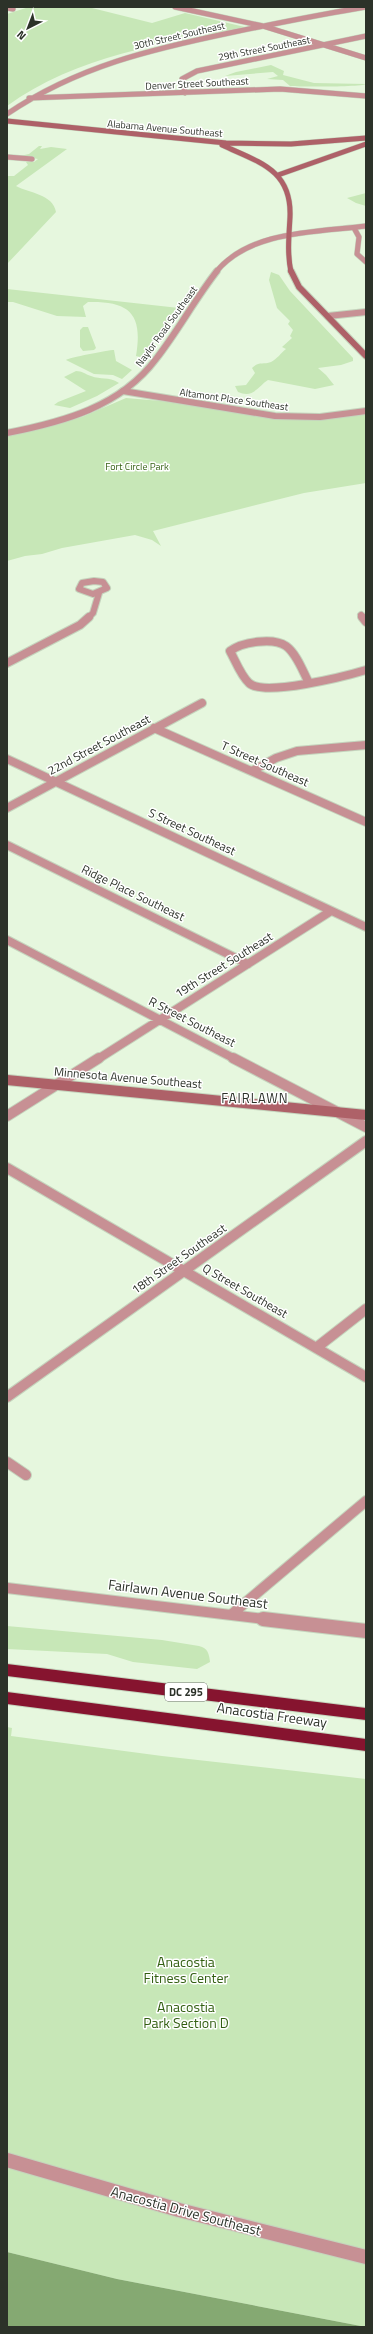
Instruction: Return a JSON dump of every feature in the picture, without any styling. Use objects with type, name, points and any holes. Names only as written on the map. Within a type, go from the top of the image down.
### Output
[{"type":"highway","name":"Anacostia Freeway","points":[[7,1670],[366,1714]]},
{"type":"highway","name":"Anacostia Freeway","points":[[7,1698],[366,1745]]},
{"type":"highway","points":[[273,1732],[366,1751]]},
{"type":"main road","name":"Alabama Avenue Southeast","points":[[7,120],[216,140],[278,144],[366,138]]},
{"type":"main road","points":[[216,140],[278,175],[288,193],[287,260],[291,274],[299,287],[366,356]]},
{"type":"main road","points":[[278,175],[366,144]]},
{"type":"main road","name":"Minnesota Avenue Southeast","points":[[7,1080],[341,1114],[366,1115]]},
{"type":"street","points":[[175,7],[263,26],[366,58]]},
{"type":"street","points":[[7,8],[13,9]]},
{"type":"street","name":"30th Street Southeast","points":[[7,114],[28,98],[68,77],[117,59],[163,47],[263,26],[366,8]]},
{"type":"street","name":"29th Street Southeast","points":[[185,93],[181,80],[192,72],[324,46],[366,36]]},
{"type":"street","name":"Denver Street Southeast","points":[[28,98],[288,88],[366,96]]},
{"type":"street","points":[[7,157],[32,159]]},
{"type":"street","name":"Naylor Road Southeast","points":[[7,433],[75,414],[123,391],[150,367],[223,265],[248,249],[288,236],[366,226]]},
{"type":"street","points":[[354,228],[359,237],[357,254],[366,262]]},
{"type":"street","points":[[328,316],[366,312]]},
{"type":"street","name":"Altamont Place Southeast","points":[[123,391],[274,416],[320,417],[366,411]]},
{"type":"street","points":[[7,663],[80,625],[93,613],[99,593]]},
{"type":"street","points":[[361,615],[366,622]]},
{"type":"street","points":[[309,683],[288,647],[281,644],[240,644],[230,651],[251,685],[264,688],[309,683],[366,670]]},
{"type":"street","name":"22nd Street Southeast","points":[[7,808],[202,703]]},
{"type":"street","name":"T Street Southeast","points":[[154,728],[366,822]]},
{"type":"street","points":[[252,771],[276,758],[297,751],[366,745]]},
{"type":"street","name":"S Street Southeast","points":[[7,759],[366,927]]},
{"type":"street","name":"Ridge Place Southeast","points":[[7,845],[248,964]]},
{"type":"street","name":"19th Street Southeast","points":[[7,1116],[331,911]]},
{"type":"street","name":"R Street Southeast","points":[[7,940],[366,1127]]},
{"type":"street","name":"18th Street Southeast","points":[[7,1397],[366,1141]]},
{"type":"street","name":"Q Street Southeast","points":[[7,1168],[366,1377]]},
{"type":"street","points":[[316,1348],[366,1309]]},
{"type":"street","points":[[7,1462],[26,1475]]},
{"type":"street","points":[[232,1614],[366,1501]]},
{"type":"street","name":"Fairlawn Avenue Southeast","points":[[7,1588],[366,1631]]},
{"type":"street","name":"Anacostia Drive Southeast","points":[[7,2160],[180,2210],[366,2257]]},
{"type":"green space","points":[[29,7],[88,7],[152,23],[185,13],[245,27],[152,46],[91,63],[33,89],[7,106],[7,14]]},
{"type":"green space","points":[[271,65],[284,71],[283,75],[314,83],[366,84],[317,87],[290,86],[283,80],[267,79],[278,76],[273,72],[225,76],[236,72]]},
{"type":"green space","points":[[39,146],[42,146],[40,149],[51,147],[67,149],[16,186],[40,195],[50,201],[56,212],[7,264],[7,176],[14,176],[28,165],[26,162],[34,162],[38,159],[20,156],[29,154]]},
{"type":"green space","points":[[366,193],[366,206],[347,198]]},
{"type":"green space","points":[[271,272],[279,275],[290,291],[353,358],[353,361],[341,365],[318,368],[334,385],[315,389],[268,380],[252,393],[244,394],[238,392],[235,386],[246,385],[255,373],[252,368],[259,364],[271,362],[275,359],[286,349],[282,347],[292,338],[290,336],[293,330],[288,324],[290,321],[277,308],[269,280]]},
{"type":"green space","points":[[7,289],[179,308],[144,358],[136,356],[138,342],[135,320],[130,313],[123,308],[114,304],[88,302],[83,306],[86,317],[57,316],[13,302],[7,302]]},
{"type":"green space","points":[[83,327],[88,327],[96,348],[94,350],[83,351],[80,347],[80,330]]},
{"type":"green space","points":[[114,350],[116,361],[132,370],[122,379],[113,375],[94,374],[66,360],[88,354]]},
{"type":"green space","points":[[76,371],[119,383],[97,396],[70,408],[54,405],[86,391],[64,377]]},
{"type":"green space","name":"Fort Circle Park","points":[[126,398],[161,401],[276,419],[366,414],[366,483],[304,493],[153,531],[161,546],[152,540],[135,535],[62,548],[42,554],[25,556],[7,561],[7,436],[82,417]]},
{"type":"green space","points":[[7,1626],[162,1640],[199,1646],[208,1652],[210,1662],[197,1669],[133,1662],[107,1654],[7,1649]]},
{"type":"green space","name":"Anacostia Park Section D","points":[[7,1727],[12,1728],[11,1736],[162,1756],[366,1779],[366,2327],[117,2279],[7,2252]]},
{"type":"shaded area","points":[[7,2252],[117,2279],[366,2327],[7,2327]]},
{"type":"district","name":"FAIRLAWN","points":[[255,1098]]},
{"type":"park label","name":"Anacostia Fitness Center","points":[[186,1970]]}]
